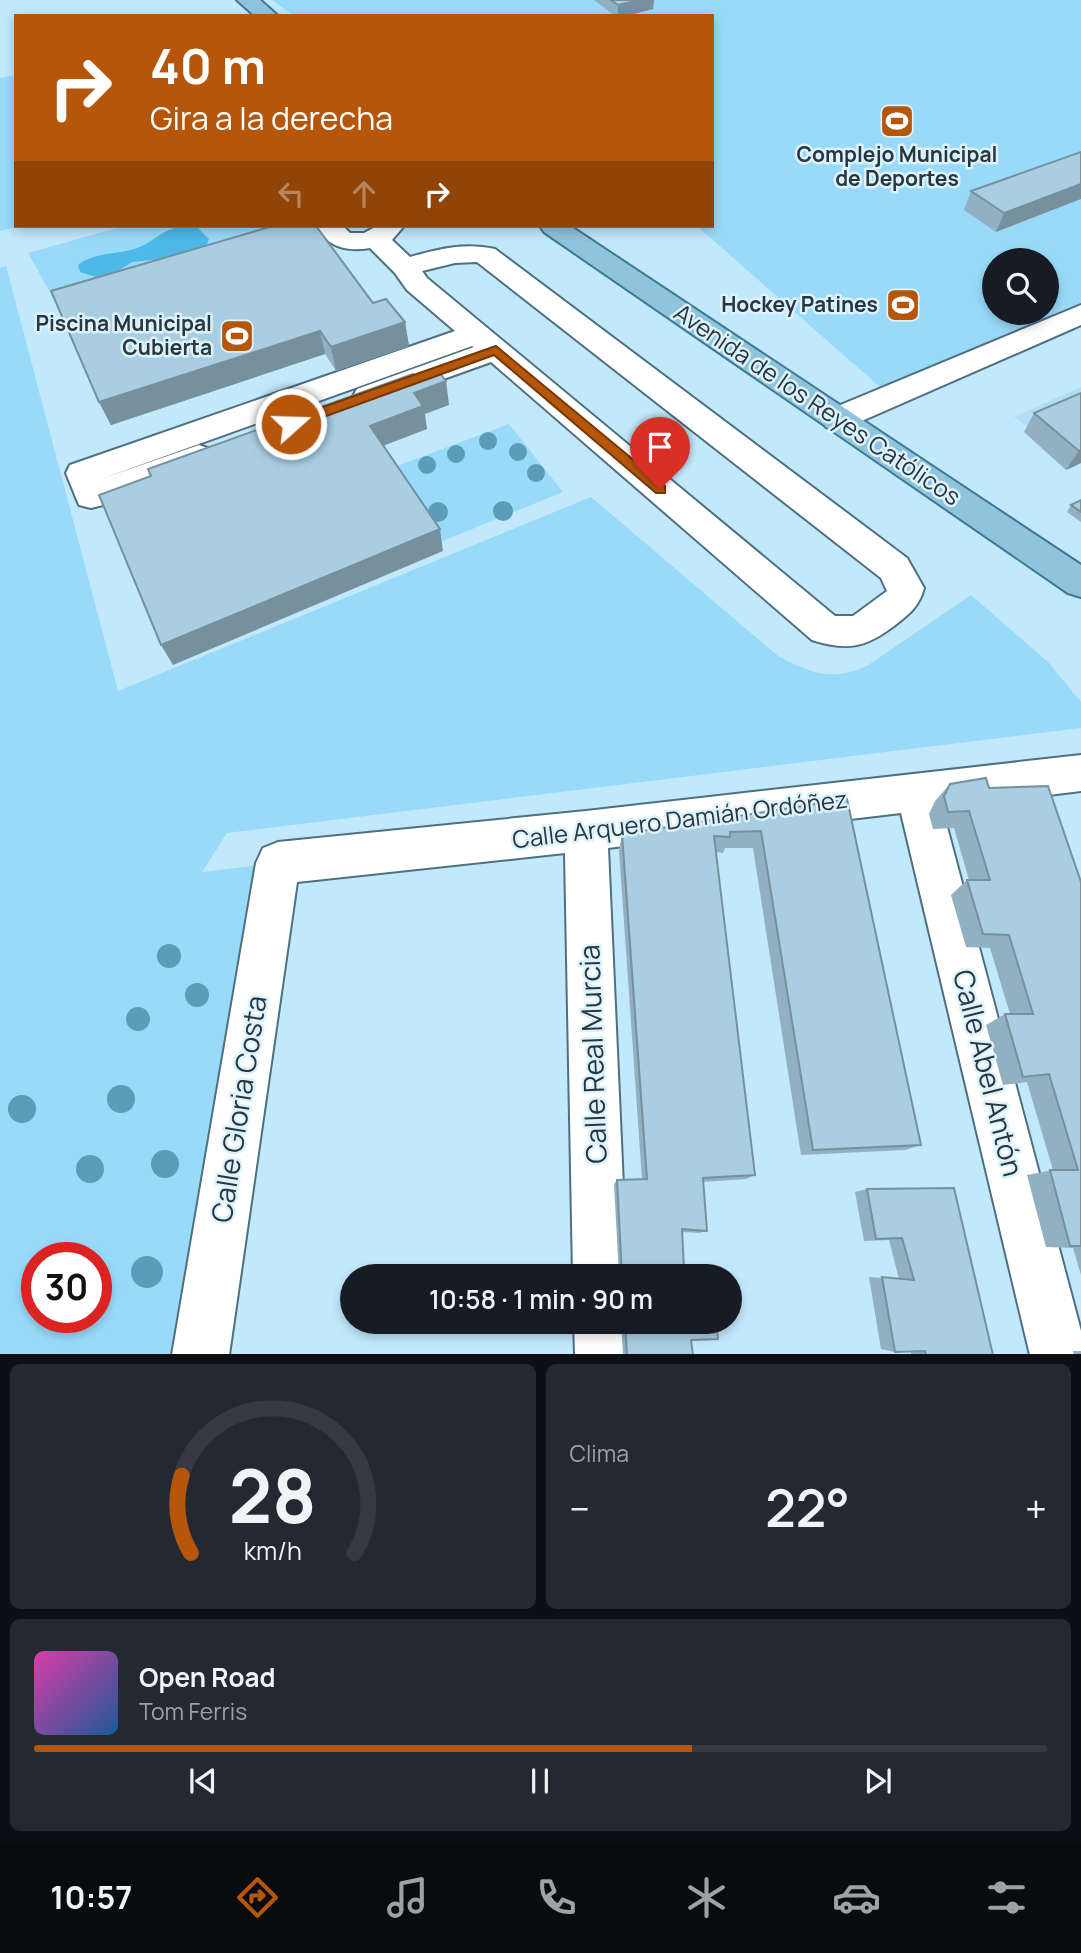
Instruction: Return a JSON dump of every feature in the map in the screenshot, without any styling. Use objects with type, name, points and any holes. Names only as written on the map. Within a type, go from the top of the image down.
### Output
[{"type":"main road","points":[[247,0],[265,14]]},
{"type":"main road","name":"Avenida de los Reyes Católicos","points":[[556,228],[1081,583]]},
{"type":"street","points":[[331,228],[332,233],[345,240],[383,232],[405,267],[417,284],[825,629],[843,632],[861,630],[903,599],[906,588],[894,568],[485,255],[446,255],[405,267]]},
{"type":"street","points":[[837,419],[1081,314]]},
{"type":"street","points":[[486,342],[91,496],[82,473],[486,342]]},
{"type":"street","name":"Calle Arquero Damián Ordóñez","points":[[278,863],[586,831],[1081,773]]},
{"type":"street","name":"Calle Abel Antón","points":[[917,792],[1059,1354]]},
{"type":"street","name":"Calle Real Murcia","points":[[586,831],[600,1264]]},
{"type":"street","name":"Calle Gloria Costa","points":[[200,1354],[278,863]]},
{"type":"street","points":[[602,1334],[603,1354]]},
{"type":"shaded area","name":"Complejo Municipal de Deportes","points":[[272,0],[1081,0],[1081,314],[1059,323],[1059,248],[982,248],[982,325],[1055,325],[889,395],[699,228],[714,228],[714,14],[291,14]]},
{"type":"shaded area","points":[[14,75],[14,228],[0,231],[0,78]]},
{"type":"shaded area","points":[[117,228],[298,228],[63,315],[28,253]]},
{"type":"shaded area","points":[[176,228],[198,228],[209,239],[206,247],[161,259],[132,262],[110,276],[99,278],[80,272],[78,265],[86,260],[134,249]]},
{"type":"shaded area","points":[[6,266],[118,691],[591,497],[778,656],[801,667],[821,673],[843,674],[867,666],[971,595],[1048,662],[1081,702],[1081,728],[227,833],[202,872],[278,863],[200,1354],[0,1354],[0,268]]},
{"type":"shaded area","points":[[1081,387],[1081,463],[1014,417]]},
{"type":"shaded area","points":[[509,424],[563,492],[438,543],[389,469]]},
{"type":"building","points":[[611,0],[640,0],[618,5]]},
{"type":"building","points":[[1081,152],[1081,184],[1004,213],[971,191]]},
{"type":"building","name":"Piscina Municipal Cubierta","points":[[266,228],[317,228],[373,303],[386,299],[405,322],[331,347],[320,331],[99,402],[51,291]]},
{"type":"building","points":[[439,372],[446,381],[414,393],[423,406],[370,426],[440,529],[161,645],[99,495],[151,476],[148,469],[413,374],[417,379]]},
{"type":"building","points":[[1081,393],[1081,450],[1079,451],[1034,413]]},
{"type":"building","points":[[1081,500],[1081,512],[1071,505]]},
{"type":"building","points":[[986,778],[989,788],[1048,786],[1081,882],[1081,1246],[1070,1246],[1050,1170],[1078,1170],[1049,1074],[1023,1077],[1005,1014],[1033,1014],[1009,935],[983,934],[967,880],[990,880],[969,811],[948,812],[944,796],[950,784]]},
{"type":"building","points":[[847,799],[921,1145],[813,1150],[761,831],[730,832],[730,837],[714,836],[755,1175],[703,1178],[707,1231],[682,1229],[684,1264],[621,1264],[617,1180],[647,1179],[622,834]]},
{"type":"building","points":[[954,1188],[993,1354],[895,1352],[882,1277],[914,1280],[902,1238],[876,1239],[867,1189]]},
{"type":"building","points":[[626,1334],[717,1334],[718,1339],[691,1340],[693,1354],[627,1354]]},
{"type":"place","name":"Complejo Municipal de Deportes","points":[[897,121]]},
{"type":"place","name":"Hockey Patines","points":[[903,305]]},
{"type":"place","name":"Piscina Municipal Cubierta","points":[[237,336]]},
{"type":"route","points":[[291,424],[496,350],[660,489]]}]
